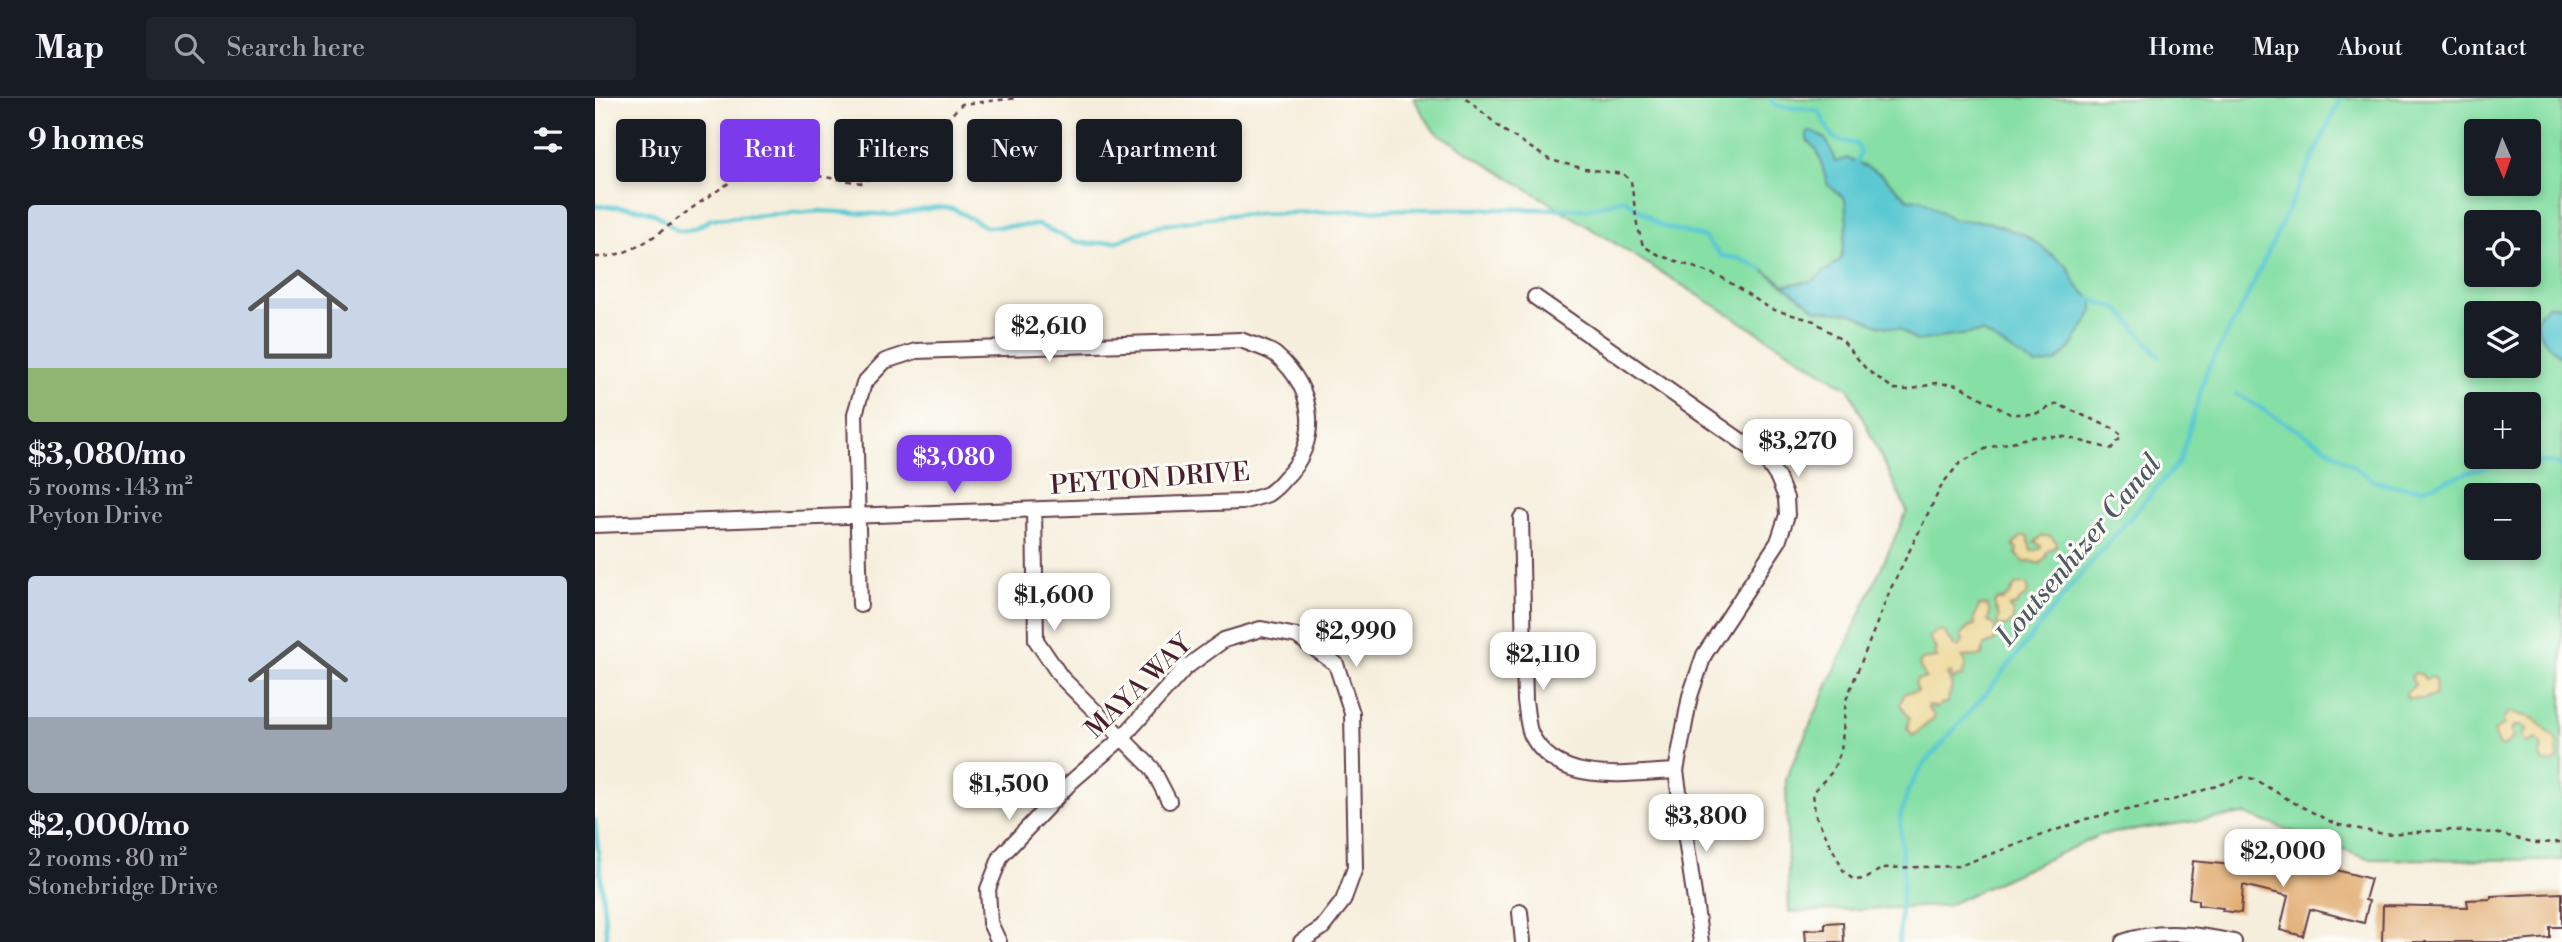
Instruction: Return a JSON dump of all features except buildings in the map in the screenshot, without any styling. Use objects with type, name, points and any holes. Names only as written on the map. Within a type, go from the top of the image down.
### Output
[{"type":"street","points":[[1535,297],[1764,457],[1779,478],[1786,498],[1787,515],[1778,542],[1704,655],[1690,696],[1676,771],[1701,942]]},
{"type":"street","name":"PEYTON DRIVE","points":[[595,524],[857,516],[1034,510],[1242,502],[1270,493],[1292,472],[1307,447],[1311,423],[1307,397],[1296,376],[1274,353],[1241,340],[916,351],[885,361],[864,383],[855,414],[857,516]]},
{"type":"street","points":[[1034,510],[1036,640],[1061,677],[1152,768],[1169,801]]},
{"type":"street","points":[[857,516],[860,605]]},
{"type":"street","points":[[1521,518],[1525,701],[1530,732],[1541,749],[1561,765],[1590,774],[1676,771]]},
{"type":"street","name":"MAYA WAY","points":[[999,942],[991,923],[988,889],[1001,856],[1071,782],[1122,738],[1185,668],[1224,640],[1261,629],[1297,636],[1336,664],[1352,713],[1356,868],[1343,901],[1322,928],[1301,942]]},
{"type":"street","points":[[1521,912],[1523,942]]},
{"type":"street","points":[[2123,942],[2164,934],[2207,936],[2234,942]]},
{"type":"path","points":[[595,257],[607,257],[653,239],[755,166],[862,183],[922,144],[962,104],[1018,98]]},
{"type":"path","points":[[1466,98],[1503,130],[1549,160],[1585,169],[1623,174],[1631,181],[1643,246],[1659,256],[1721,277],[1771,309],[1814,321],[1843,341],[1867,370],[1894,389],[1909,390],[1936,383],[1958,385],[2010,414],[2035,414],[2057,404],[2112,428],[2122,436],[2111,449],[2055,437],[2032,437],[1987,448],[1960,463],[1943,483],[1891,588],[1846,700],[1841,751],[1832,772],[1814,792],[1815,814],[1844,872],[1854,880],[1866,879],[1882,868],[1892,866],[1959,866],[2086,819],[2173,800],[2244,777],[2254,779],[2335,824],[2383,834],[2448,830],[2495,833],[2537,843],[2562,842]]},
{"type":"green space","points":[[1413,98],[2562,98],[2562,860],[2368,859],[2244,814],[2100,835],[1946,906],[1789,912],[1786,778],[1907,511],[1849,389],[1434,131]]},
{"type":"sand","points":[[2022,536],[2028,536],[2031,551],[2040,549],[2041,546],[2035,542],[2041,536],[2051,536],[2056,546],[2047,552],[2040,564],[2031,561],[2025,563],[2016,554],[2017,549],[2013,545]]},
{"type":"sand","points":[[2025,584],[2028,587],[2027,596],[2009,607],[2013,620],[2007,626],[2000,626],[1997,623],[1999,617],[1994,603],[2009,595],[2015,585]]},
{"type":"sand","points":[[1987,605],[1990,613],[1988,621],[1995,626],[1995,641],[1984,645],[1982,656],[1962,657],[1966,664],[1962,677],[1958,676],[1954,680],[1950,672],[1947,674],[1952,686],[1947,703],[1942,703],[1937,708],[1928,705],[1934,718],[1913,736],[1907,729],[1909,718],[1900,704],[1905,693],[1918,691],[1915,683],[1917,679],[1926,678],[1919,665],[1921,660],[1937,658],[1934,652],[1936,649],[1929,637],[1939,630],[1945,632],[1948,639],[1952,640],[1953,646],[1958,647],[1963,641],[1961,634],[1975,625],[1974,618],[1979,606]]},
{"type":"sand","points":[[2415,673],[2421,674],[2426,680],[2430,677],[2435,679],[2436,695],[2423,699],[2407,698],[2406,693],[2415,685],[2411,677]]},
{"type":"sand","points":[[2509,712],[2533,718],[2556,739],[2558,759],[2554,762],[2543,762],[2540,757],[2542,745],[2536,739],[2528,743],[2524,740],[2522,735],[2527,729],[2522,726],[2514,726],[2511,730],[2513,738],[2503,747],[2497,743],[2494,731],[2504,725],[2503,718]]},
{"type":"water","points":[[1807,131],[1819,134],[1827,141],[1835,162],[1848,158],[1881,174],[1909,200],[1921,199],[1954,220],[1988,222],[2025,235],[2067,266],[2077,286],[2093,300],[2093,311],[2071,348],[2055,362],[2035,365],[1982,332],[1917,341],[1899,329],[1878,325],[1852,313],[1817,310],[1762,269],[1786,285],[1812,281],[1841,259],[1847,223],[1845,199],[1828,185],[1817,150],[1807,140]]},
{"type":"water","points":[[2547,305],[2562,307],[2562,359],[2541,337],[2541,313]]},
{"type":"waterway","points":[[1770,98],[1775,105],[1819,111],[1835,139],[1856,144],[1861,152],[1854,168]]},
{"type":"waterway","name":"Loutsenhizer Canal","points":[[1899,942],[1903,876],[1900,816],[1909,788],[1924,764],[1988,691],[2075,581],[2180,461],[2207,370],[2244,303],[2341,98]]},
{"type":"waterway","points":[[595,206],[648,211],[681,231],[693,229],[711,219],[821,211],[892,215],[938,207],[954,209],[986,227],[1039,225],[1074,241],[1091,244],[1118,241],[1156,226],[1228,215],[1414,209],[1588,209],[1624,199],[1661,226],[1704,237],[1722,256],[1742,259],[1762,269]]},
{"type":"waterway","points":[[2089,299],[2119,309],[2159,356]]},
{"type":"waterway","points":[[2237,394],[2329,449],[2374,481],[2390,485],[2422,489],[2475,470],[2498,465],[2541,462],[2562,465]]},
{"type":"waterway","points":[[595,820],[607,942]]}]
